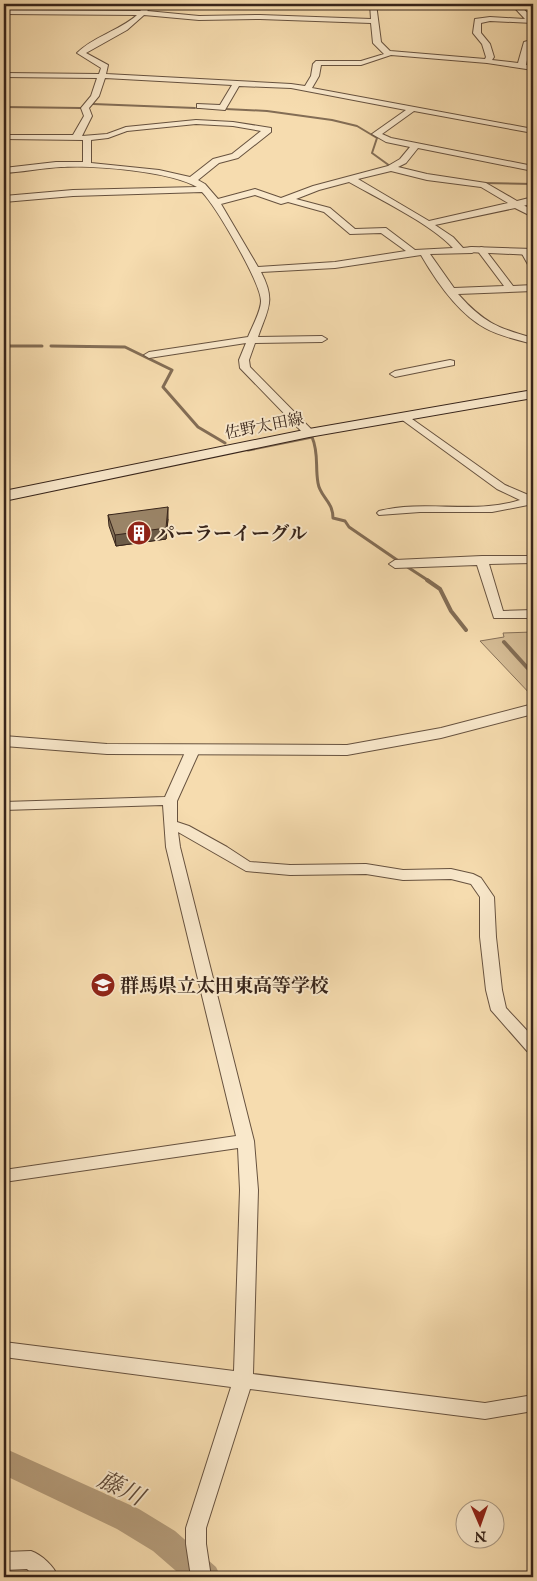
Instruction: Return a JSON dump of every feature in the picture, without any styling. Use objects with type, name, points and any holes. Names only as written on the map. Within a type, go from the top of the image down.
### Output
[{"type":"main road","name":"佐野太田線","points":[[4,496],[309,434],[533,394]]},
{"type":"street","points":[[83,138],[77,135],[88,116],[85,108],[95,96],[104,67],[80,53],[88,46],[131,24],[143,13],[148,4]]},
{"type":"street","points":[[373,4],[377,43],[388,52],[533,68]]},
{"type":"street","points":[[514,4],[532,21]]},
{"type":"street","points":[[4,12],[143,13],[199,18],[289,18],[374,21]]},
{"type":"street","points":[[487,62],[490,57],[488,49],[477,33],[478,21],[490,19],[532,21]]},
{"type":"street","points":[[519,66],[523,63],[528,42]]},
{"type":"street","points":[[307,89],[315,76],[317,64],[319,63],[361,63],[386,56],[388,52]]},
{"type":"street","points":[[4,75],[102,76],[291,86],[533,131]]},
{"type":"street","points":[[200,106],[222,108],[237,83]]},
{"type":"street","points":[[412,109],[376,134],[389,140],[533,168]]},
{"type":"street","points":[[4,137],[83,138],[112,136],[126,128],[196,122],[233,124],[268,130],[235,156],[216,162],[191,181]]},
{"type":"street","points":[[83,138],[87,166]]},
{"type":"street","points":[[217,202],[255,192],[281,201],[288,199],[316,188],[391,168],[403,160],[416,145]]},
{"type":"street","points":[[4,171],[64,164],[157,172],[202,185],[217,202],[255,270],[265,292],[266,302],[244,360],[245,368],[309,434]]},
{"type":"street","points":[[391,168],[427,177],[483,185],[533,214]]},
{"type":"street","points":[[351,180],[428,224],[459,249]]},
{"type":"street","points":[[4,199],[72,194],[204,189]]},
{"type":"street","points":[[288,199],[327,210],[353,232],[383,230],[419,253],[458,300],[489,327],[533,341]]},
{"type":"street","points":[[428,224],[533,200]]},
{"type":"street","points":[[255,270],[335,265],[459,249],[529,252],[533,266]]},
{"type":"street","points":[[476,250],[511,289]]},
{"type":"street","points":[[452,291],[533,288]]},
{"type":"street","points":[[149,355],[251,339],[322,339]]},
{"type":"street","points":[[395,374],[450,363]]},
{"type":"street","points":[[404,417],[501,487],[532,500]]},
{"type":"street","points":[[383,512],[424,508],[481,509],[532,500]]},
{"type":"street","points":[[400,563],[533,559]]},
{"type":"street","points":[[482,560],[498,615],[533,614]]},
{"type":"street","points":[[4,740],[107,749],[347,750],[372,747],[490,722],[533,709]]},
{"type":"street","points":[[193,750],[170,801],[170,824],[173,847],[246,1141],[249,1190],[243,1380],[196,1528],[196,1544],[201,1577]]},
{"type":"street","points":[[4,806],[170,801]]},
{"type":"street","points":[[170,824],[222,850],[246,866],[290,870],[352,868],[403,875],[451,874],[476,881],[487,897],[488,937],[494,990],[499,1010],[533,1047]]},
{"type":"street","points":[[4,1176],[246,1141]]},
{"type":"street","points":[[4,1350],[485,1411],[533,1403]]},
{"type":"street","points":[[4,1562],[31,1560],[48,1577]]},
{"type":"shaded area","points":[[533,632],[533,697],[480,641],[504,637],[503,633]]},
{"type":"building","points":[[168,507],[166,528],[115,535],[108,515]]},
{"type":"waterway","points":[[93,104],[195,108]]},
{"type":"waterway","points":[[4,107],[81,108],[84,106]]},
{"type":"waterway","points":[[205,108],[267,111],[332,120],[357,126],[377,138],[372,153],[390,166]]},
{"type":"waterway","points":[[483,183],[533,184]]},
{"type":"waterway","points":[[4,346],[42,346]]},
{"type":"waterway","points":[[51,346],[125,347],[172,370],[163,387],[198,427],[225,443]]},
{"type":"waterway","points":[[248,450],[312,437],[319,488],[331,507],[333,518],[345,521],[349,527],[400,562]]},
{"type":"waterway","points":[[406,566],[429,581]]},
{"type":"waterway","points":[[427,580],[440,589],[451,611],[466,630]]},
{"type":"waterway","points":[[504,642],[533,674]]},
{"type":"waterway","name":"藤川","points":[[4,1461],[128,1519],[164,1541],[205,1577]]},
{"type":"place","name":"パーラーイーグル","points":[[139,533]]},
{"type":"place","name":"群馬県立太田東高等学校","points":[[103,985]]}]
